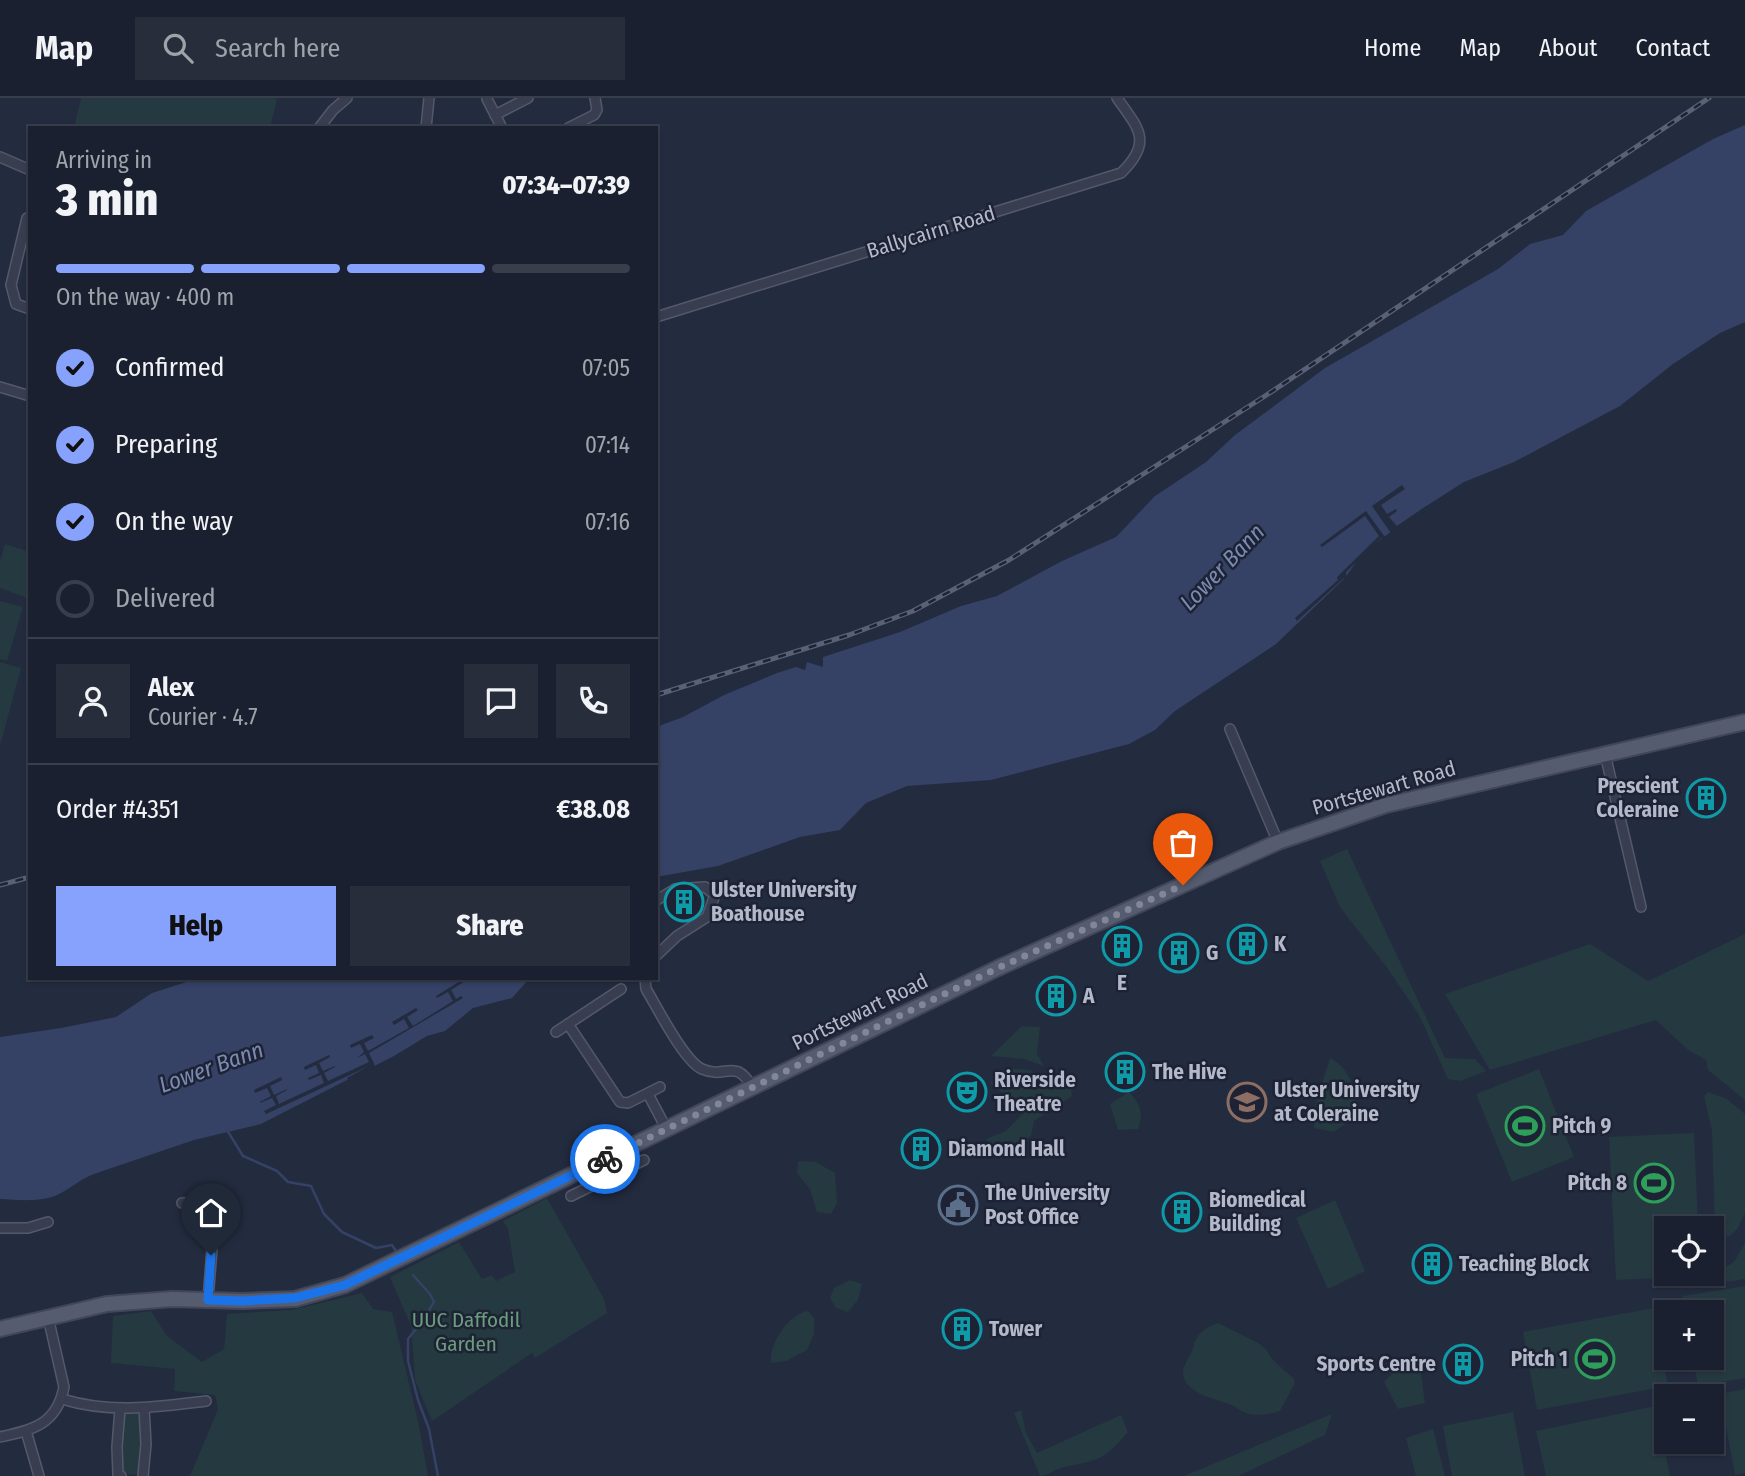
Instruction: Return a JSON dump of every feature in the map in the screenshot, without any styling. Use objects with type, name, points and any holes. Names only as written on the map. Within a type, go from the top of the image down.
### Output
[{"type":"main road","name":"Portstewart Road","points":[[0,1329],[107,1304],[172,1299],[243,1301],[295,1298],[345,1285],[998,968],[1278,842],[1386,805],[1745,722]]},
{"type":"street","points":[[321,126],[347,98]]},
{"type":"street","points":[[426,126],[429,98]]},
{"type":"street","points":[[495,114],[528,98]]},
{"type":"street","points":[[572,126],[594,115],[597,110],[595,98]]},
{"type":"street","name":"Ballycairn Road","points":[[658,316],[1121,173],[1134,160],[1140,142],[1138,127],[1117,98]]},
{"type":"street","points":[[487,99],[501,126]]},
{"type":"street","points":[[0,157],[28,169]]},
{"type":"street","points":[[27,218],[11,285],[16,304],[28,308]]},
{"type":"street","points":[[0,387],[28,395]]},
{"type":"street","points":[[1230,729],[1278,842]]},
{"type":"street","points":[[1605,754],[1641,907]]},
{"type":"street","points":[[658,899],[675,889],[705,887],[715,895],[707,917],[677,936],[658,954]]},
{"type":"street","points":[[645,980],[646,989],[687,1057],[701,1069],[717,1072],[734,1070],[744,1074],[753,1088]]},
{"type":"street","points":[[556,1032],[621,989]]},
{"type":"street","points":[[568,1024],[617,1100],[628,1103],[660,1087]]},
{"type":"street","points":[[648,1094],[666,1129]]},
{"type":"street","points":[[571,1196],[645,1160]]},
{"type":"street","points":[[208,1300],[213,1236],[209,1202]]},
{"type":"street","points":[[182,1203],[227,1202]]},
{"type":"street","points":[[0,1228],[28,1228],[48,1223]]},
{"type":"street","points":[[0,1437],[42,1424],[53,1414],[62,1399],[64,1387],[48,1317]]},
{"type":"street","points":[[62,1399],[81,1405],[120,1409],[206,1401]]},
{"type":"street","points":[[143,1476],[146,1444],[144,1408]]},
{"type":"street","points":[[120,1409],[117,1447],[118,1474],[121,1476]]},
{"type":"street","points":[[26,1431],[39,1476]]},
{"type":"green space","points":[[81,98],[277,99],[270,126],[74,126]]},
{"type":"green space","points":[[5,544],[28,551],[28,598],[0,588],[0,561]]},
{"type":"green space","points":[[0,601],[23,607],[7,661],[0,659]]},
{"type":"green space","points":[[0,662],[21,668],[0,746]]},
{"type":"green space","points":[[1347,849],[1445,1058],[1475,1059],[1486,1071],[1460,1081],[1448,1079],[1419,1015],[1388,969],[1340,907],[1320,861]]},
{"type":"green space","points":[[1745,934],[1745,1100],[1708,1070],[1706,1060],[1688,1050],[1656,1020],[1490,1070],[1445,994],[1590,944],[1648,981]]},
{"type":"green space","points":[[1022,1026],[1040,1027],[1037,1054],[1044,1066],[1024,1059],[991,1056]]},
{"type":"green space","points":[[1330,1058],[1347,1074],[1357,1110],[1349,1121],[1334,1132],[1314,1128],[1314,1110]]},
{"type":"green space","points":[[1007,1068],[1029,1070],[1071,1087],[1072,1096],[1034,1121],[1031,1136],[997,1154],[986,1139],[1006,1131],[1024,1112],[1016,1100],[994,1088],[990,1082]]},
{"type":"green space","name":"Pitch 9","points":[[1539,1069],[1574,1157],[1512,1182],[1476,1094]]},
{"type":"green space","points":[[1129,1092],[1140,1109],[1140,1124],[1138,1129],[1118,1130],[1110,1104]]},
{"type":"green space","points":[[1708,1092],[1727,1099],[1745,1114],[1745,1214],[1729,1237],[1724,1236],[1724,1216],[1715,1216],[1712,1131],[1704,1096]]},
{"type":"green space","name":"Pitch 8","points":[[1694,1133],[1697,1216],[1654,1216],[1654,1278],[1616,1280],[1609,1137]]},
{"type":"green space","points":[[798,1161],[816,1162],[835,1173],[837,1203],[831,1214],[817,1212],[810,1189],[797,1173]]},
{"type":"green space","name":"UUC Daffodil Garden","points":[[547,1198],[604,1299],[607,1313],[535,1358],[532,1353],[432,1421],[415,1380],[411,1326],[390,1277],[459,1242],[482,1279],[492,1275],[496,1281],[515,1272],[508,1229],[503,1221]]},
{"type":"green space","points":[[1335,1200],[1365,1271],[1328,1289],[1296,1218]]},
{"type":"green space","points":[[1745,1243],[1745,1279],[1724,1282],[1724,1268],[1734,1262]]},
{"type":"green space","points":[[850,1280],[862,1284],[858,1300],[848,1312],[836,1308],[830,1298],[834,1288]]},
{"type":"green space","points":[[1745,1286],[1745,1378],[1698,1384],[1695,1370],[1724,1370],[1724,1300],[1684,1300],[1683,1296]]},
{"type":"green space","points":[[362,1293],[373,1309],[392,1312],[428,1476],[190,1476],[218,1409],[215,1395],[174,1391],[175,1369],[111,1363],[113,1316],[151,1311],[167,1336],[202,1362],[224,1349],[227,1314],[291,1310]]},
{"type":"green space","name":"Pitch 1","points":[[1654,1308],[1654,1370],[1665,1370],[1668,1384],[1654,1384],[1654,1389],[1537,1410],[1523,1332]]},
{"type":"green space","points":[[808,1311],[814,1318],[814,1334],[807,1350],[786,1361],[771,1363],[773,1347],[781,1331],[794,1318]]},
{"type":"green space","points":[[1218,1323],[1258,1343],[1294,1379],[1294,1385],[1280,1411],[1249,1414],[1201,1394],[1188,1385],[1183,1369],[1196,1339],[1205,1329]]},
{"type":"green space","points":[[1420,1367],[1425,1403],[1398,1409],[1384,1382],[1393,1373]]},
{"type":"green space","points":[[1745,1389],[1745,1473],[1735,1475],[1724,1416],[1724,1393]]},
{"type":"green space","points":[[1654,1406],[1654,1454],[1666,1454],[1670,1476],[1546,1476],[1536,1431]]},
{"type":"green space","points":[[1021,1410],[1026,1433],[1037,1453],[1121,1415],[1128,1432],[1099,1458],[1040,1476],[1014,1413]]},
{"type":"green space","points":[[130,1411],[137,1412],[142,1423],[140,1473],[132,1475],[122,1469],[123,1417]]},
{"type":"green space","points":[[1513,1412],[1525,1476],[1452,1476],[1443,1426]]},
{"type":"green space","points":[[1332,1414],[1325,1435],[1238,1476],[1184,1476]]},
{"type":"green space","points":[[1433,1429],[1445,1476],[1416,1476],[1406,1438]]},
{"type":"water","name":"Lower Bann","points":[[1745,125],[1745,322],[1720,333],[1673,364],[1620,406],[1514,462],[1464,482],[1428,505],[1363,552],[1345,578],[1276,644],[1175,711],[1155,730],[1129,744],[991,780],[907,786],[866,803],[840,830],[800,837],[718,866],[658,877],[658,726],[777,673],[796,667],[805,670],[807,662],[823,667],[823,657],[900,632],[961,606],[997,596],[1062,561],[1116,537],[1155,496],[1206,462],[1235,435],[1325,368],[1498,269],[1530,244],[1563,235],[1586,211],[1713,139]]},
{"type":"water","name":"Lower Bann","points":[[193,980],[528,980],[512,998],[473,1008],[445,1031],[427,1036],[394,1056],[261,1124],[194,1140],[94,1174],[49,1198],[0,1199],[0,1037],[116,1017],[152,993]]},
{"type":"pier","points":[[1402,485],[1405,489],[1381,505],[1387,514],[1396,509],[1389,517],[1397,526],[1426,506],[1427,508],[1393,536],[1372,506]]},
{"type":"pier","points":[[1366,511],[1387,540],[1385,542],[1381,538],[1346,572],[1347,581],[1344,578],[1297,621],[1295,618],[1338,580],[1337,577],[1379,536],[1365,516],[1322,547],[1320,545]]},
{"type":"pier","points":[[462,980],[467,980],[451,990],[456,999],[461,996],[463,998],[369,1053],[375,1066],[349,1082],[347,1078],[369,1066],[266,1114],[264,1111],[276,1105],[272,1098],[260,1103],[271,1096],[267,1088],[255,1093],[254,1090],[281,1077],[282,1080],[270,1086],[274,1095],[287,1089],[276,1096],[279,1104],[324,1083],[321,1075],[309,1080],[308,1078],[319,1073],[316,1065],[305,1070],[304,1067],[329,1055],[330,1057],[319,1063],[323,1071],[335,1066],[324,1073],[328,1081],[369,1062],[365,1054],[357,1058],[364,1052],[360,1044],[351,1048],[350,1045],[372,1035],[374,1038],[364,1043],[368,1051],[409,1028],[404,1019],[394,1025],[392,1022],[416,1008],[418,1010],[407,1017],[413,1026],[453,1001],[448,992],[437,998],[436,996]]},
{"type":"waterway","points":[[227,1130],[243,1156],[277,1171],[288,1182],[311,1186],[324,1214],[342,1232],[376,1248],[392,1245],[396,1251]]},
{"type":"waterway","points":[[413,1275],[434,1302],[408,1339],[408,1361],[429,1429],[438,1476]]},
{"type":"railway","points":[[658,694],[849,635],[913,611],[1009,560],[1265,396],[1709,98]]},
{"type":"railway","points":[[0,885],[28,878]]},
{"type":"way so far","points":[[605,1159],[998,968],[1183,885]]},
{"type":"place","name":"Prescient Coleraine","points":[[1706,798]]},
{"type":"place","name":"Ulster University Boathouse","points":[[684,902]]},
{"type":"place","name":"K","points":[[1247,944]]},
{"type":"place","name":"E","points":[[1122,946]]},
{"type":"place","name":"G","points":[[1179,953]]},
{"type":"place","name":"A","points":[[1056,996]]},
{"type":"place","name":"The Hive","points":[[1125,1072]]},
{"type":"place","name":"Riverside Theatre","points":[[967,1092]]},
{"type":"place","name":"Ulster University at Coleraine","points":[[1247,1102]]},
{"type":"place","name":"Pitch 9","points":[[1525,1126]]},
{"type":"place","name":"Diamond Hall","points":[[921,1149]]},
{"type":"place","name":"Pitch 8","points":[[1654,1183]]},
{"type":"place","name":"The University Post Office","points":[[958,1205]]},
{"type":"place","name":"Biomedical Building","points":[[1182,1212]]},
{"type":"place","name":"Teaching Block","points":[[1432,1264]]},
{"type":"place","name":"Tower","points":[[962,1329]]},
{"type":"place","name":"Pitch 1","points":[[1595,1359]]},
{"type":"place","name":"Sports Centre","points":[[1463,1364]]},
{"type":"route","points":[[211,1255],[208,1300],[295,1298],[356,1281],[605,1159]]}]
